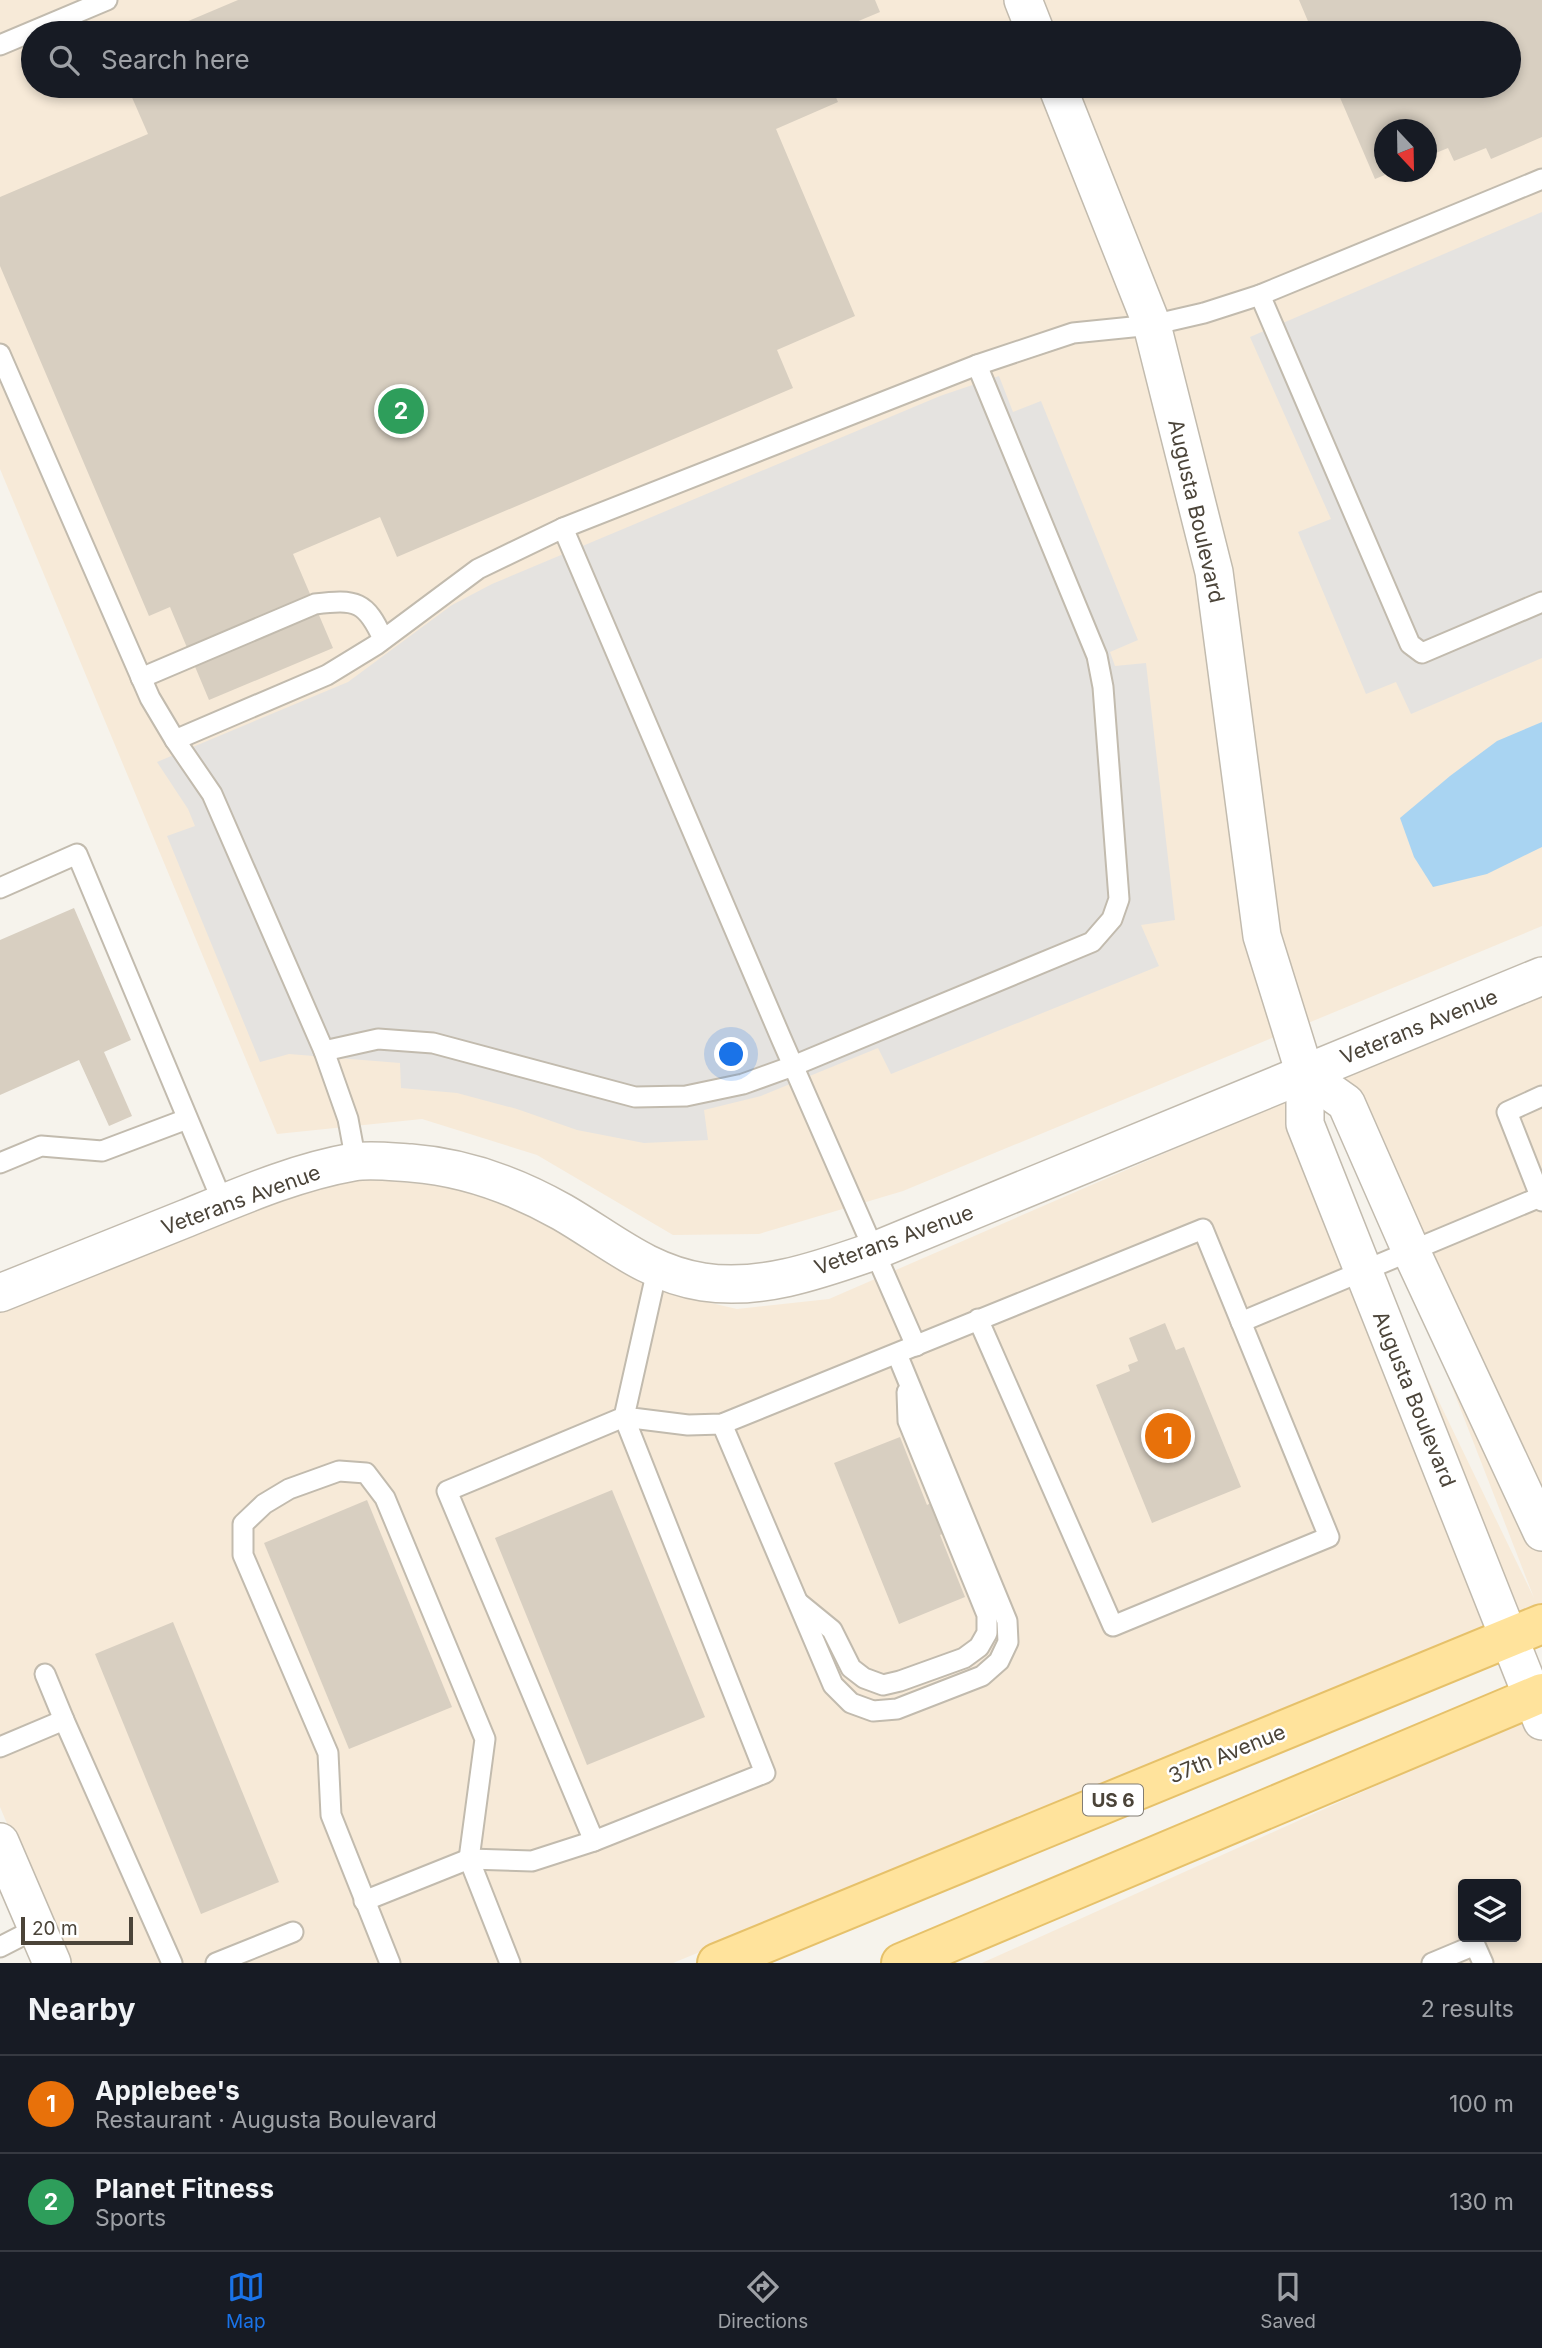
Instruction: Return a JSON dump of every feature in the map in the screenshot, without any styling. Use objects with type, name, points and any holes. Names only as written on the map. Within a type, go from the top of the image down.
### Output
[{"type":"main road","name":"37th Avenue","points":[[717,1963],[1525,1631]]},
{"type":"main road","points":[[901,1963],[1539,1704]]},
{"type":"street","points":[[1023,0],[1031,21]]},
{"type":"street","name":"Augusta Boulevard","points":[[1062,98],[1152,325],[1214,572],[1262,936],[1305,1074],[1306,1124],[1363,1271],[1525,1631],[1539,1704]]},
{"type":"street","name":"Veterans Avenue","points":[[0,1293],[223,1203],[300,1175],[356,1162],[414,1163],[467,1173],[516,1188],[562,1212],[657,1270],[704,1282],[753,1283],[815,1271],[874,1251],[1542,976]]},
{"type":"street","points":[[1305,1074],[1346,1103],[1411,1251],[1542,1532]]},
{"type":"street","points":[[0,1842],[52,1963]]},
{"type":"lane","points":[[57,21],[107,0]]},
{"type":"lane","points":[[0,45],[21,36]]},
{"type":"lane","points":[[175,740],[327,675],[383,639],[478,569],[563,528],[977,365],[1073,333],[1152,325],[1204,313],[1260,295],[1542,179]]},
{"type":"lane","points":[[1260,295],[1410,643],[1422,653],[1542,602]]},
{"type":"lane","points":[[0,354],[150,698],[212,794],[324,1051],[348,1119],[356,1162]]},
{"type":"lane","points":[[324,1051],[379,1040],[433,1043],[635,1097],[686,1096],[743,1084],[793,1066],[1092,942],[1112,919],[1119,899],[1103,687],[1097,656],[977,365]]},
{"type":"lane","points":[[563,528],[916,1346]]},
{"type":"lane","points":[[141,678],[315,604],[341,601],[362,607],[373,615],[383,639]]},
{"type":"lane","points":[[0,888],[77,854],[223,1203]]},
{"type":"lane","points":[[1241,1322],[1541,1199],[1507,1112],[1542,1097]]},
{"type":"lane","points":[[0,1163],[41,1146],[102,1151],[187,1119]]},
{"type":"lane","points":[[594,1841],[447,1491],[624,1417],[688,1425],[722,1424],[978,1319],[1203,1229],[1329,1537],[1113,1626],[978,1319]]},
{"type":"lane","points":[[364,1901],[469,1859],[532,1861],[594,1841],[765,1773],[624,1417],[657,1270]]},
{"type":"lane","points":[[722,1424],[833,1685],[851,1703],[873,1711],[897,1709],[982,1676],[999,1661],[1008,1642],[1007,1621],[897,1354]]},
{"type":"lane","points":[[796,1600],[832,1630],[851,1668],[864,1678],[883,1685],[900,1682],[964,1658],[979,1647],[987,1633],[987,1615],[908,1420],[907,1379]]},
{"type":"lane","points":[[390,1963],[331,1815],[328,1753],[243,1555],[243,1524],[264,1504],[289,1489],[339,1471],[366,1473],[385,1498],[485,1739],[469,1859],[510,1963]]},
{"type":"lane","points":[[45,1674],[172,1963]]},
{"type":"lane","points":[[0,1747],[64,1720]]},
{"type":"lane","points":[[0,1947],[37,1928]]},
{"type":"lane","points":[[216,1963],[293,1932]]},
{"type":"lane","points":[[1432,1963],[1475,1945],[1483,1963]]},
{"type":"shaded area","points":[[0,0],[1542,0],[1542,926],[903,1191],[759,1234],[673,1235],[537,1155],[422,1119],[277,1134],[0,469]]},
{"type":"shaded area","points":[[1542,212],[1542,658],[1411,714],[1396,682],[1366,694],[1298,532],[1331,519],[1250,337]]},
{"type":"shaded area","points":[[999,376],[1013,412],[1041,401],[1138,640],[1110,652],[1115,666],[1146,663],[1175,920],[1141,925],[1159,966],[891,1074],[878,1048],[761,1096],[704,1110],[708,1140],[644,1143],[577,1130],[517,1109],[457,1093],[401,1088],[400,1063],[289,1054],[260,1062],[167,836],[195,826],[188,809],[157,762],[348,682],[452,605],[492,584],[940,396]]},
{"type":"shaded area","points":[[1542,989],[1542,1608],[673,1963],[66,1963],[0,1807],[0,1305],[228,1216],[351,1177],[451,1187],[542,1215],[663,1292],[737,1309],[829,1299],[1292,1098],[1534,1598],[1331,1076]]},
{"type":"shaded area","points":[[1542,1711],[1542,1963],[982,1963]]},
{"type":"water","points":[[1542,722],[1542,847],[1487,874],[1433,887],[1414,857],[1400,818],[1497,741]]},
{"type":"building","points":[[238,0],[875,0],[880,12],[859,21],[188,21]]},
{"type":"building","points":[[1299,0],[1542,0],[1542,137],[1491,159],[1486,148],[1454,161],[1448,148],[1437,152],[1437,119],[1374,119],[1374,177],[1340,98],[1521,98],[1521,21],[1308,21]]},
{"type":"building","points":[[132,98],[836,98],[838,102],[776,129],[855,316],[777,350],[793,388],[397,557],[380,517],[293,554],[333,648],[209,700],[170,607],[149,616],[0,266],[0,197],[148,134]]},
{"type":"building","points":[[74,908],[131,1040],[104,1052],[132,1116],[109,1126],[79,1060],[0,1095],[0,940]]},
{"type":"building","points":[[1165,1323],[1176,1350],[1184,1347],[1241,1487],[1152,1523],[1096,1385],[1130,1371],[1128,1365],[1138,1361],[1129,1338]]},
{"type":"building","points":[[900,1437],[927,1505],[935,1501],[948,1532],[940,1535],[965,1597],[899,1624],[834,1463]]},
{"type":"building","points":[[612,1490],[705,1717],[587,1765],[495,1538]]},
{"type":"building","points":[[367,1500],[452,1707],[349,1749],[264,1543]]},
{"type":"building","points":[[173,1622],[279,1882],[201,1914],[95,1654]]},
{"type":"place","name":"Planet Fitness","points":[[401,411]]},
{"type":"place","name":"Applebee's","points":[[1168,1436]]}]
